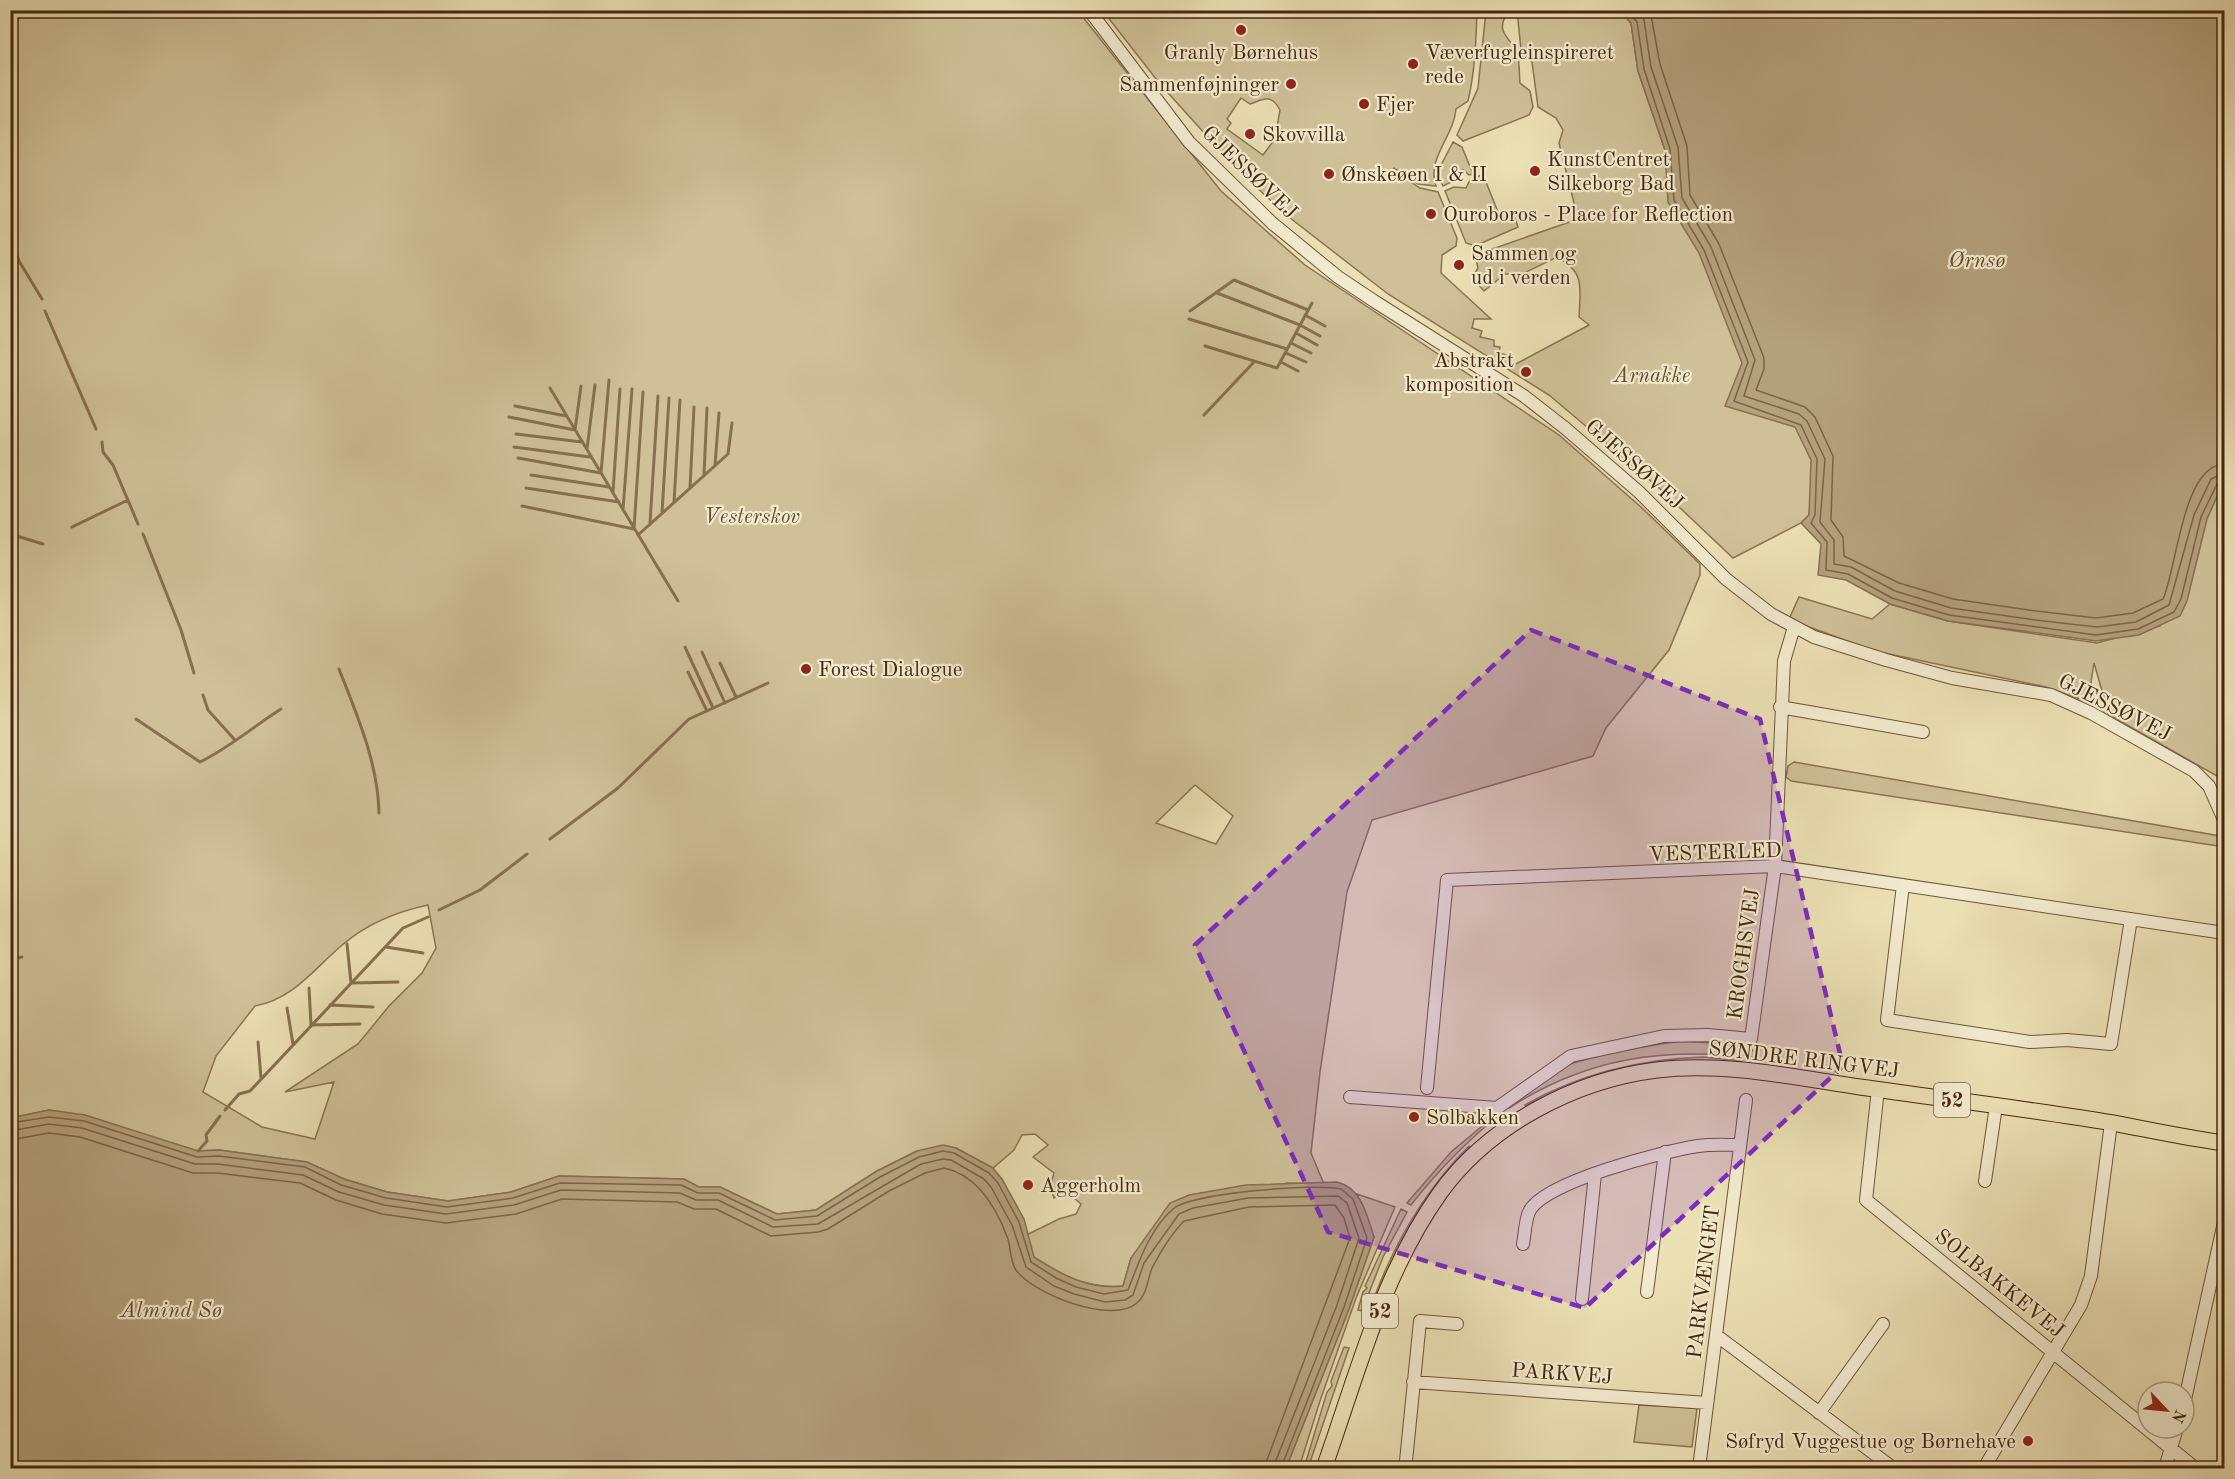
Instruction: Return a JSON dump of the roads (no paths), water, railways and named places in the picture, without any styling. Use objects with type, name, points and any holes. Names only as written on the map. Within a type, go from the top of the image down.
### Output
[{"type":"main road","name":"SØNDRE RINGVEJ","points":[[1324,1468],[1394,1273],[1418,1226],[1449,1182],[1497,1136],[1513,1124],[1566,1095],[1603,1082],[1656,1070],[1694,1067],[1745,1071],[1878,1089],[2112,1123],[2224,1143]]},
{"type":"street","name":"GJESSØVEJ","points":[[1089,10],[1189,142],[1272,222],[1338,277],[1524,396],[1565,428],[1639,492],[1726,579],[1771,614],[1794,627],[1836,644],[1913,668],[1952,678],[2044,692],[2068,702],[2194,771],[2209,786],[2224,820]]},
{"type":"street","name":"KROGHSVEJ","points":[[1350,1097],[1497,1108],[1571,1056],[1664,1036],[1708,1035],[1751,1039],[1775,866],[1780,707],[1784,661],[1794,627]]},
{"type":"street","points":[[1780,707],[1923,732]]},
{"type":"street","name":"VESTERLED","points":[[1427,1088],[1447,880],[1775,866],[2224,933]]},
{"type":"street","points":[[1903,885],[1887,1020],[2030,1042],[2067,1040],[2111,1044],[2131,919]]},
{"type":"street","name":"SOLBAKKEVEJ","points":[[1878,1089],[1866,1200],[2195,1468]]},
{"type":"street","name":"PARKVÆNGET","points":[[1699,1468],[1746,1100]]},
{"type":"street","points":[[1985,1181],[1996,1106]]},
{"type":"street","points":[[1984,1468],[2081,1305],[2091,1276],[2112,1123]]},
{"type":"street","points":[[1523,1244],[1529,1210],[1549,1193],[1569,1182],[1665,1152],[1701,1146],[1740,1145]]},
{"type":"street","points":[[1647,1292],[1665,1152]]},
{"type":"street","points":[[1582,1299],[1595,1174]]},
{"type":"street","points":[[2189,1380],[2224,1222]]},
{"type":"street","points":[[1410,1468],[1406,1461],[1419,1321],[1457,1324]]},
{"type":"street","points":[[1819,1413],[1883,1324]]},
{"type":"street","points":[[1716,1335],[1893,1468]]},
{"type":"street","name":"PARKVEJ","points":[[1413,1382],[1707,1403]]},
{"type":"street","points":[[2165,1468],[2174,1440]]},
{"type":"water","name":"Ørnsø","points":[[1620,11],[2224,11],[2224,481],[2207,519],[2187,601],[2180,616],[2139,635],[2096,641],[1948,621],[1890,604],[1846,580],[1818,575],[1821,544],[1801,523],[1809,515],[1811,460],[1795,427],[1725,406],[1742,363],[1699,253],[1668,202],[1665,150],[1638,71],[1631,23]]},
{"type":"water","name":"Almind Sø","points":[[49,1110],[85,1115],[198,1151],[219,1150],[307,1162],[344,1179],[387,1192],[448,1201],[511,1192],[559,1176],[684,1179],[699,1187],[720,1187],[777,1214],[816,1210],[877,1171],[917,1151],[943,1145],[956,1148],[993,1168],[1002,1179],[1024,1219],[1034,1257],[1076,1280],[1099,1286],[1123,1286],[1131,1258],[1170,1203],[1189,1195],[1246,1185],[1337,1182],[1352,1190],[1358,1197],[1366,1212],[1374,1237],[1349,1309],[1286,1468],[11,1468],[11,1118]]},
{"type":"waterway","points":[[1539,14],[1546,13]]},
{"type":"waterway","points":[[10,234],[19,261],[42,299]]},
{"type":"waterway","points":[[1190,311],[1234,280],[1308,310]]},
{"type":"waterway","points":[[1217,293],[1300,325],[1320,336]]},
{"type":"waterway","points":[[1205,346],[1277,368],[1312,303]]},
{"type":"waterway","points":[[45,311],[96,429]]},
{"type":"waterway","points":[[1305,315],[1325,326]]},
{"type":"waterway","points":[[1189,319],[1287,349]]},
{"type":"waterway","points":[[1296,333],[1317,345]]},
{"type":"waterway","points":[[1291,343],[1311,353]]},
{"type":"waterway","points":[[1286,353],[1306,362]]},
{"type":"waterway","points":[[1204,415],[1254,362]]},
{"type":"waterway","points":[[1281,362],[1298,371]]},
{"type":"waterway","points":[[518,458],[601,473],[609,380]]},
{"type":"waterway","points":[[587,449],[595,385]]},
{"type":"waterway","points":[[509,417],[575,430],[581,386]]},
{"type":"waterway","points":[[550,388],[678,601]]},
{"type":"waterway","points":[[613,492],[620,389]]},
{"type":"waterway","points":[[623,510],[632,389]]},
{"type":"waterway","points":[[522,506],[634,529],[643,392]]},
{"type":"waterway","points":[[650,523],[658,396]]},
{"type":"waterway","points":[[662,513],[669,398]]},
{"type":"waterway","points":[[674,502],[680,400]]},
{"type":"waterway","points":[[515,406],[566,416]]},
{"type":"waterway","points":[[690,488],[694,407]]},
{"type":"waterway","points":[[704,475],[707,408]]},
{"type":"waterway","points":[[715,465],[719,413]]},
{"type":"waterway","points":[[638,535],[728,454],[732,423]]},
{"type":"waterway","points":[[516,434],[582,442]]},
{"type":"waterway","points":[[102,442],[103,452],[113,465],[138,524]]},
{"type":"waterway","points":[[514,447],[590,457]]},
{"type":"waterway","points":[[531,475],[609,487]]},
{"type":"waterway","points":[[526,488],[619,502]]},
{"type":"waterway","points":[[72,527],[128,500]]},
{"type":"waterway","points":[[10,534],[43,544]]},
{"type":"waterway","points":[[143,534],[181,630],[194,673]]},
{"type":"waterway","points":[[685,647],[713,708]]},
{"type":"waterway","points":[[702,652],[725,703]]},
{"type":"waterway","points":[[720,663],[736,697]]},
{"type":"waterway","points":[[339,669],[371,758],[379,813]]},
{"type":"waterway","points":[[688,672],[707,711]]},
{"type":"waterway","points":[[550,839],[618,788],[689,719],[768,683]]},
{"type":"waterway","points":[[203,695],[208,710],[234,739]]},
{"type":"waterway","points":[[136,719],[200,762],[231,744],[281,709]]},
{"type":"waterway","points":[[439,910],[480,890],[527,854]]},
{"type":"waterway","points":[[225,1110],[239,1094],[250,1091],[403,928],[428,917]]},
{"type":"waterway","points":[[347,944],[351,983],[398,982]]},
{"type":"waterway","points":[[386,947],[423,953]]},
{"type":"waterway","points":[[10,960],[22,957]]},
{"type":"waterway","points":[[309,988],[311,1025],[360,1024]]},
{"type":"waterway","points":[[330,1005],[373,1007]]},
{"type":"waterway","points":[[287,1008],[293,1044]]},
{"type":"waterway","points":[[258,1042],[261,1078]]},
{"type":"waterway","points":[[198,1151],[207,1141],[206,1135],[220,1116]]},
{"type":"place","name":"Granly Børnehus","points":[[1241,30]]},
{"type":"place","name":"Væverfugleinspireret rede","points":[[1413,64]]},
{"type":"place","name":"Sammenføjninger","points":[[1291,84]]},
{"type":"place","name":"Fjer","points":[[1364,104]]},
{"type":"place","name":"Skovvilla","points":[[1250,134]]},
{"type":"place","name":"KunstCentret Silkeborg Bad","points":[[1535,171]]},
{"type":"place","name":"Ønskeøen I & II","points":[[1329,174]]},
{"type":"place","name":"Ouroboros - Place for Reflection","points":[[1431,214]]},
{"type":"place","name":"Sammen og ud i verden","points":[[1459,265]]},
{"type":"place","name":"Abstrakt komposition","points":[[1526,372]]},
{"type":"place","name":"Forest Dialogue","points":[[806,669]]},
{"type":"place","name":"Solbakken","points":[[1414,1117]]},
{"type":"place","name":"Aggerholm","points":[[1028,1185]]},
{"type":"place","name":"Søfryd Vuggestue og Børnehave","points":[[2028,1441]]},
{"type":"park label","name":"Arnakke","points":[[1652,375]]},
{"type":"park label","name":"Vesterskov","points":[[752,516]]}]
